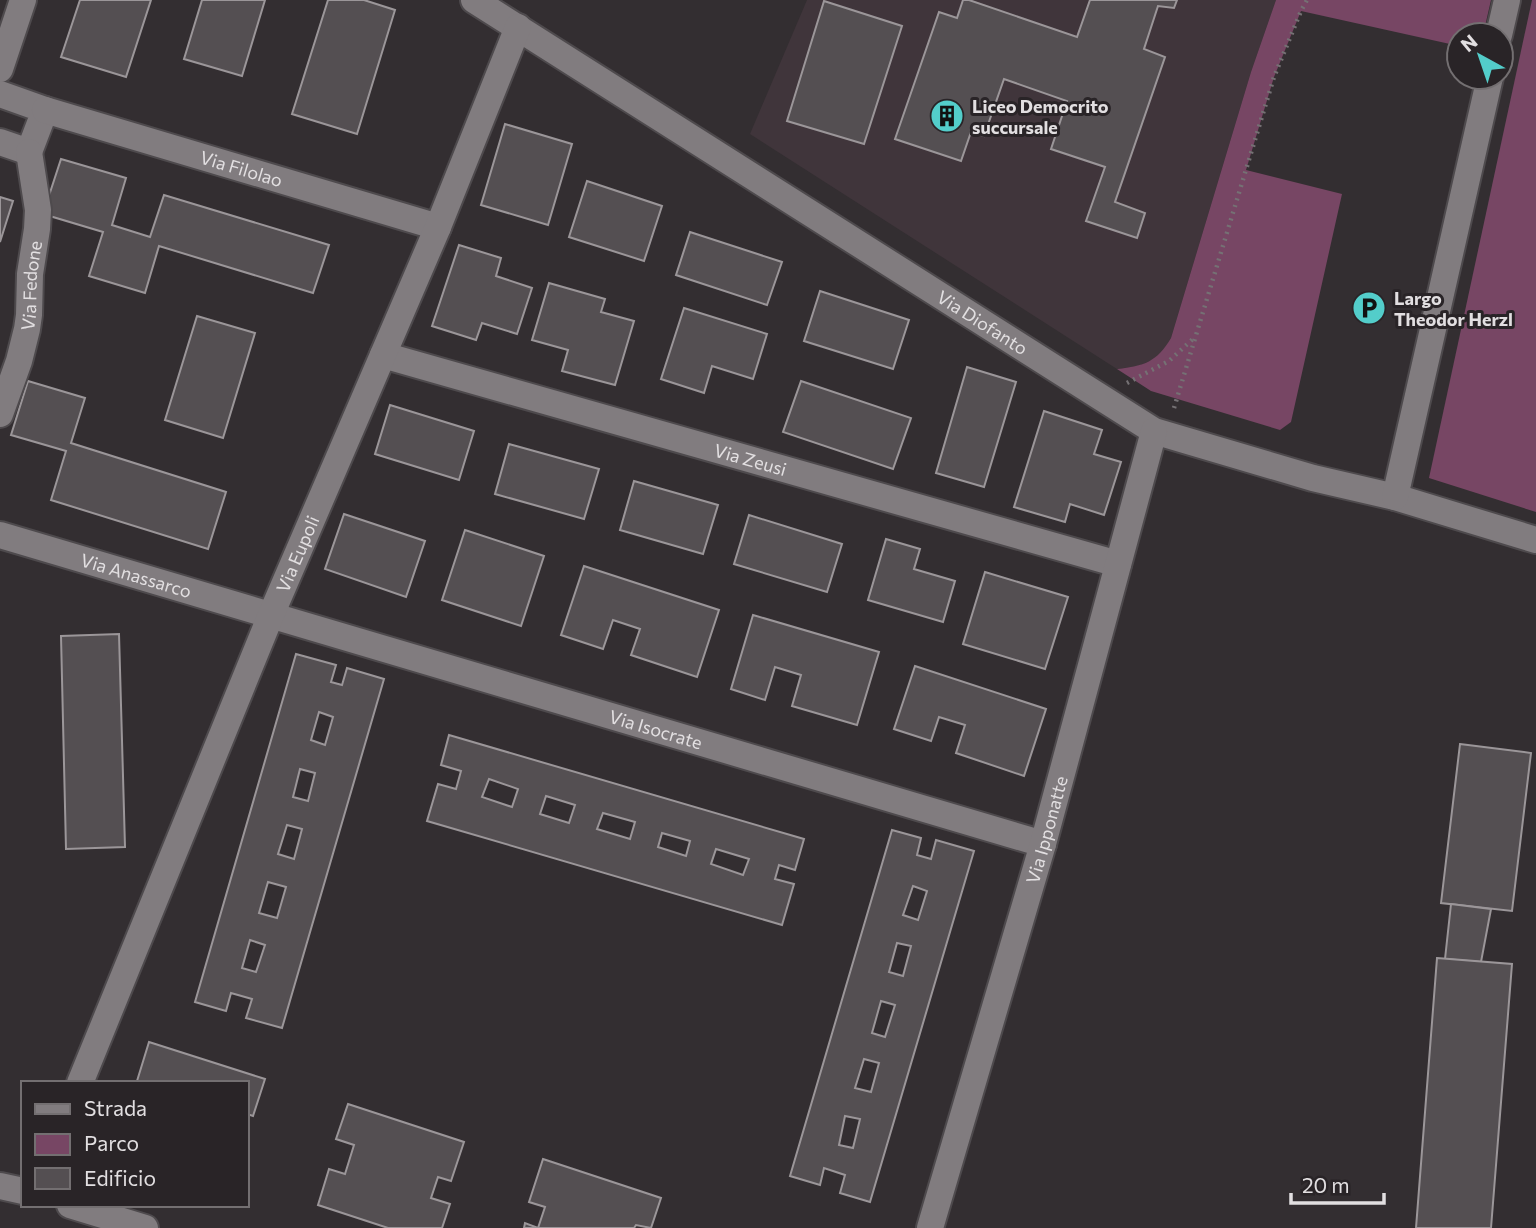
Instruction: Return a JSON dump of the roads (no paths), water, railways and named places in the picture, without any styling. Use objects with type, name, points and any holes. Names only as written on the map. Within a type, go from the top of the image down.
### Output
[{"type":"street","points":[[0,69],[23,0]]},
{"type":"street","name":"Via Diofanto","points":[[474,0],[1160,433],[1313,478],[1395,497],[1536,540]]},
{"type":"street","points":[[1502,21],[1507,0]]},
{"type":"street","name":"Via Eupoli","points":[[81,1081],[271,615],[438,227],[519,27]]},
{"type":"street","points":[[1395,497],[1487,91]]},
{"type":"street","name":"Via Filolao","points":[[0,94],[45,110],[438,227]]},
{"type":"street","points":[[0,142],[29,152],[45,110]]},
{"type":"street","name":"Via Fedone","points":[[0,414],[19,361],[29,315],[30,274],[38,210],[29,152]]},
{"type":"street","name":"Via Zeusi","points":[[383,355],[1118,564]]},
{"type":"street","name":"Via Ipponatte","points":[[930,1228],[1043,844],[1118,564],[1160,433]]},
{"type":"street","name":"Via Anassarco","points":[[0,535],[271,615]]},
{"type":"street","name":"Via Isocrate","points":[[271,615],[1043,844]]},
{"type":"street","points":[[0,1186],[21,1191]]},
{"type":"street","points":[[77,1207],[145,1228]]},
{"type":"place","name":"Liceo Democrito succursale","points":[[947,116]]},
{"type":"place","name":"Largo Theodor Herzl","points":[[1369,308]]}]
